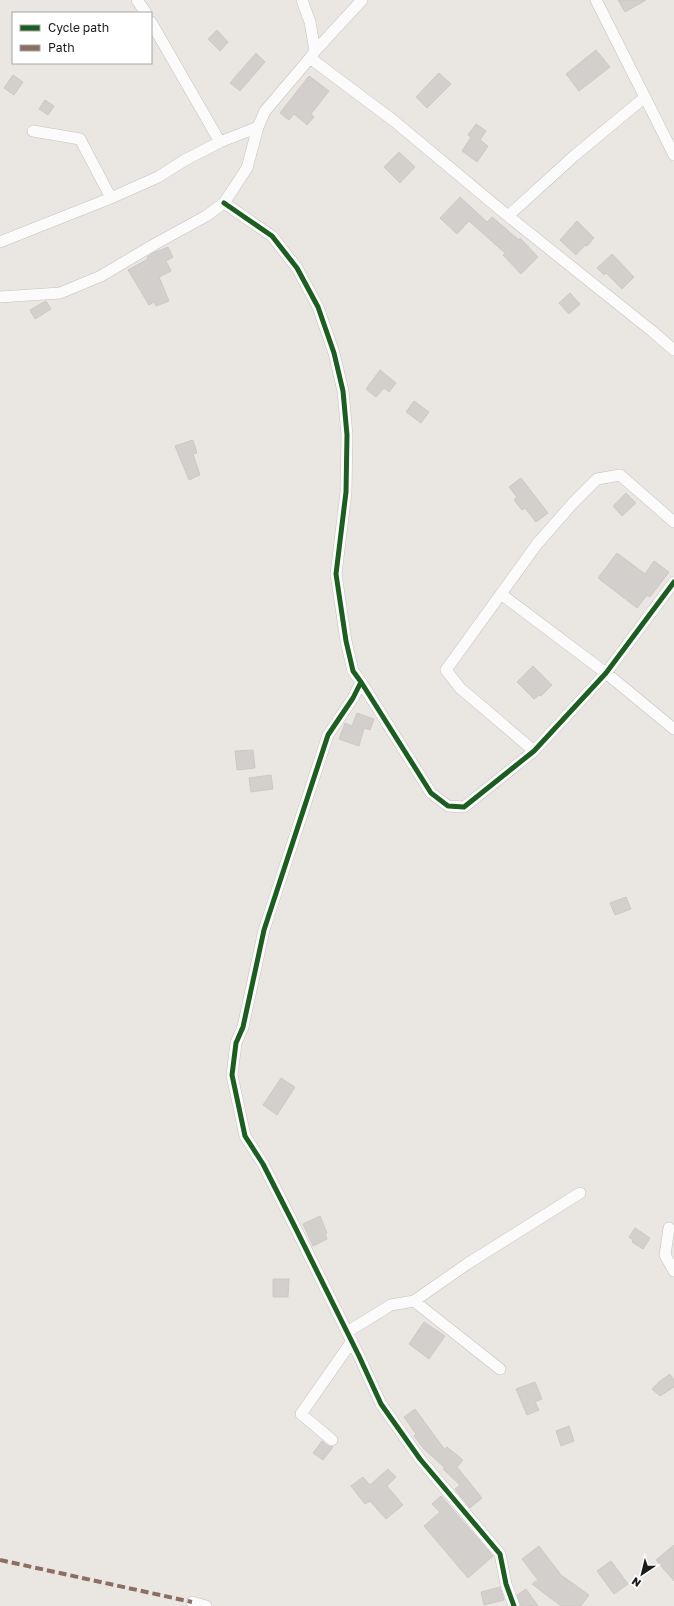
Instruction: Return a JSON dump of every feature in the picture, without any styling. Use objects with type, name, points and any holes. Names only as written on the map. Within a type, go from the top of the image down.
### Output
[{"type":"street","points":[[138,0],[145,12]]},
{"type":"street","points":[[302,0],[310,22],[313,54],[508,216],[674,350]]},
{"type":"street","points":[[0,297],[60,293],[100,276],[206,216],[224,203],[247,168],[258,128],[265,111],[313,54],[362,0]]},
{"type":"street","points":[[596,0],[674,155]]},
{"type":"street","points":[[152,24],[220,142]]},
{"type":"street","points":[[508,216],[574,156],[644,98]]},
{"type":"street","points":[[0,242],[112,198],[158,177],[185,160],[220,142],[258,128]]},
{"type":"street","points":[[33,131],[80,139],[112,198]]},
{"type":"street","points":[[224,203],[272,236],[297,268],[318,307],[334,353],[343,391],[347,435],[346,492],[336,574],[346,641],[353,671],[431,793],[448,806],[464,807],[534,751],[606,673],[674,582]]},
{"type":"street","points":[[534,751],[460,688],[446,670],[537,544],[596,479],[620,475],[674,522]]},
{"type":"street","points":[[500,594],[606,673],[674,729]]},
{"type":"street","points":[[361,682],[353,698],[328,735],[264,930],[244,1027],[236,1043],[232,1075],[245,1136],[263,1164],[381,1404],[420,1459],[500,1554],[506,1584],[514,1606]]},
{"type":"street","points":[[332,1440],[300,1414],[349,1337],[390,1305],[414,1302],[467,1264],[580,1193]]},
{"type":"street","points":[[669,1228],[665,1255],[674,1271]]},
{"type":"street","points":[[414,1302],[500,1369]]},
{"type":"street","points":[[192,1602],[206,1606]]},
{"type":"building","points":[[618,0],[646,0],[625,12]]},
{"type":"building","points":[[217,30],[228,42],[220,51],[208,39]]},
{"type":"building","points":[[596,50],[610,67],[579,91],[566,74]]},
{"type":"building","points":[[256,53],[265,62],[240,91],[230,83]]},
{"type":"building","points":[[439,73],[451,84],[427,108],[416,97]]},
{"type":"building","points":[[13,75],[23,82],[14,95],[4,88]]},
{"type":"building","points":[[309,76],[329,91],[311,114],[314,117],[307,125],[294,114],[289,120],[280,113]]},
{"type":"building","points":[[45,100],[54,106],[48,115],[39,109]]},
{"type":"building","points":[[476,124],[486,131],[480,140],[488,146],[477,162],[462,151],[471,137],[468,135]]},
{"type":"building","points":[[399,152],[415,167],[400,183],[384,167]]},
{"type":"building","points":[[460,197],[487,222],[492,217],[519,240],[520,238],[538,257],[521,274],[503,255],[505,253],[469,221],[457,234],[440,218]]},
{"type":"building","points":[[577,221],[594,238],[576,255],[560,240]]},
{"type":"building","points":[[168,247],[173,257],[166,261],[171,271],[159,277],[169,301],[156,306],[154,302],[149,305],[128,270],[148,259],[147,257],[153,253]]},
{"type":"building","points":[[612,254],[634,277],[622,289],[606,273],[604,275],[597,268]]},
{"type":"building","points":[[570,293],[580,304],[569,314],[559,303]]},
{"type":"building","points":[[46,301],[51,309],[35,319],[30,310]]},
{"type":"building","points":[[380,370],[396,383],[389,392],[384,388],[376,397],[366,389]]},
{"type":"building","points":[[414,401],[429,412],[421,423],[406,412]]},
{"type":"building","points":[[193,440],[197,453],[193,454],[200,475],[189,480],[175,446]]},
{"type":"building","points":[[521,478],[548,513],[536,522],[525,508],[522,510],[514,500],[517,497],[509,487]]},
{"type":"building","points":[[626,493],[636,503],[622,516],[613,506]]},
{"type":"building","points":[[617,553],[645,574],[654,561],[669,572],[650,597],[647,595],[637,608],[598,578]]},
{"type":"building","points":[[533,666],[552,685],[541,696],[539,695],[534,699],[517,682]]},
{"type":"building","points":[[357,713],[374,719],[370,730],[364,728],[359,746],[339,739],[345,723],[352,726]]},
{"type":"building","points":[[253,750],[255,768],[237,770],[235,751]]},
{"type":"building","points":[[271,775],[273,789],[251,792],[249,778]]},
{"type":"building","points":[[626,897],[631,909],[615,915],[610,903]]},
{"type":"building","points":[[281,1078],[295,1087],[277,1115],[263,1105]]},
{"type":"building","points":[[320,1216],[327,1233],[325,1234],[327,1239],[313,1246],[303,1224]]},
{"type":"building","points":[[635,1228],[650,1238],[643,1249],[632,1242],[633,1240],[629,1237]]},
{"type":"building","points":[[273,1279],[289,1279],[288,1297],[273,1297]]},
{"type":"building","points":[[424,1322],[445,1336],[429,1359],[409,1344]]},
{"type":"building","points":[[670,1374],[674,1380],[674,1387],[660,1396],[652,1389]]},
{"type":"building","points":[[535,1382],[542,1399],[535,1402],[539,1410],[527,1415],[516,1389]]},
{"type":"building","points":[[415,1409],[445,1450],[447,1447],[463,1460],[457,1467],[482,1498],[470,1508],[455,1489],[460,1485],[443,1469],[445,1468],[424,1449],[414,1436],[416,1434],[404,1417]]},
{"type":"building","points":[[569,1426],[574,1441],[561,1446],[556,1431]]},
{"type":"building","points":[[322,1441],[328,1446],[333,1447],[323,1460],[313,1453]]},
{"type":"building","points":[[388,1469],[396,1477],[387,1486],[403,1505],[386,1519],[370,1501],[365,1504],[351,1486],[363,1477],[370,1485]]},
{"type":"building","points":[[441,1496],[493,1556],[468,1578],[424,1526],[440,1512],[432,1504]]},
{"type":"building","points":[[674,1545],[674,1581],[656,1560]]},
{"type":"building","points":[[539,1546],[561,1575],[589,1595],[581,1606],[561,1606],[532,1584],[538,1580],[522,1559]]},
{"type":"building","points":[[611,1561],[628,1584],[614,1594],[597,1571]]},
{"type":"building","points":[[500,1587],[504,1600],[484,1605],[481,1592]]},
{"type":"building","points":[[526,1589],[538,1606],[521,1606],[517,1595]]},
{"type":"marked path","points":[[0,1560],[192,1602]]},
{"type":"cycle path","points":[[224,203],[272,236],[297,268],[318,307],[334,353],[343,391],[347,435],[346,492],[336,574],[346,641],[353,671],[361,682],[353,698],[328,735],[264,930],[243,1027],[236,1043],[232,1075],[245,1136],[263,1164],[294,1225],[381,1404],[420,1459],[500,1554],[506,1584],[514,1606]]},
{"type":"cycle path","points":[[361,682],[431,793],[448,806],[464,807],[534,751],[606,673],[674,582]]}]
